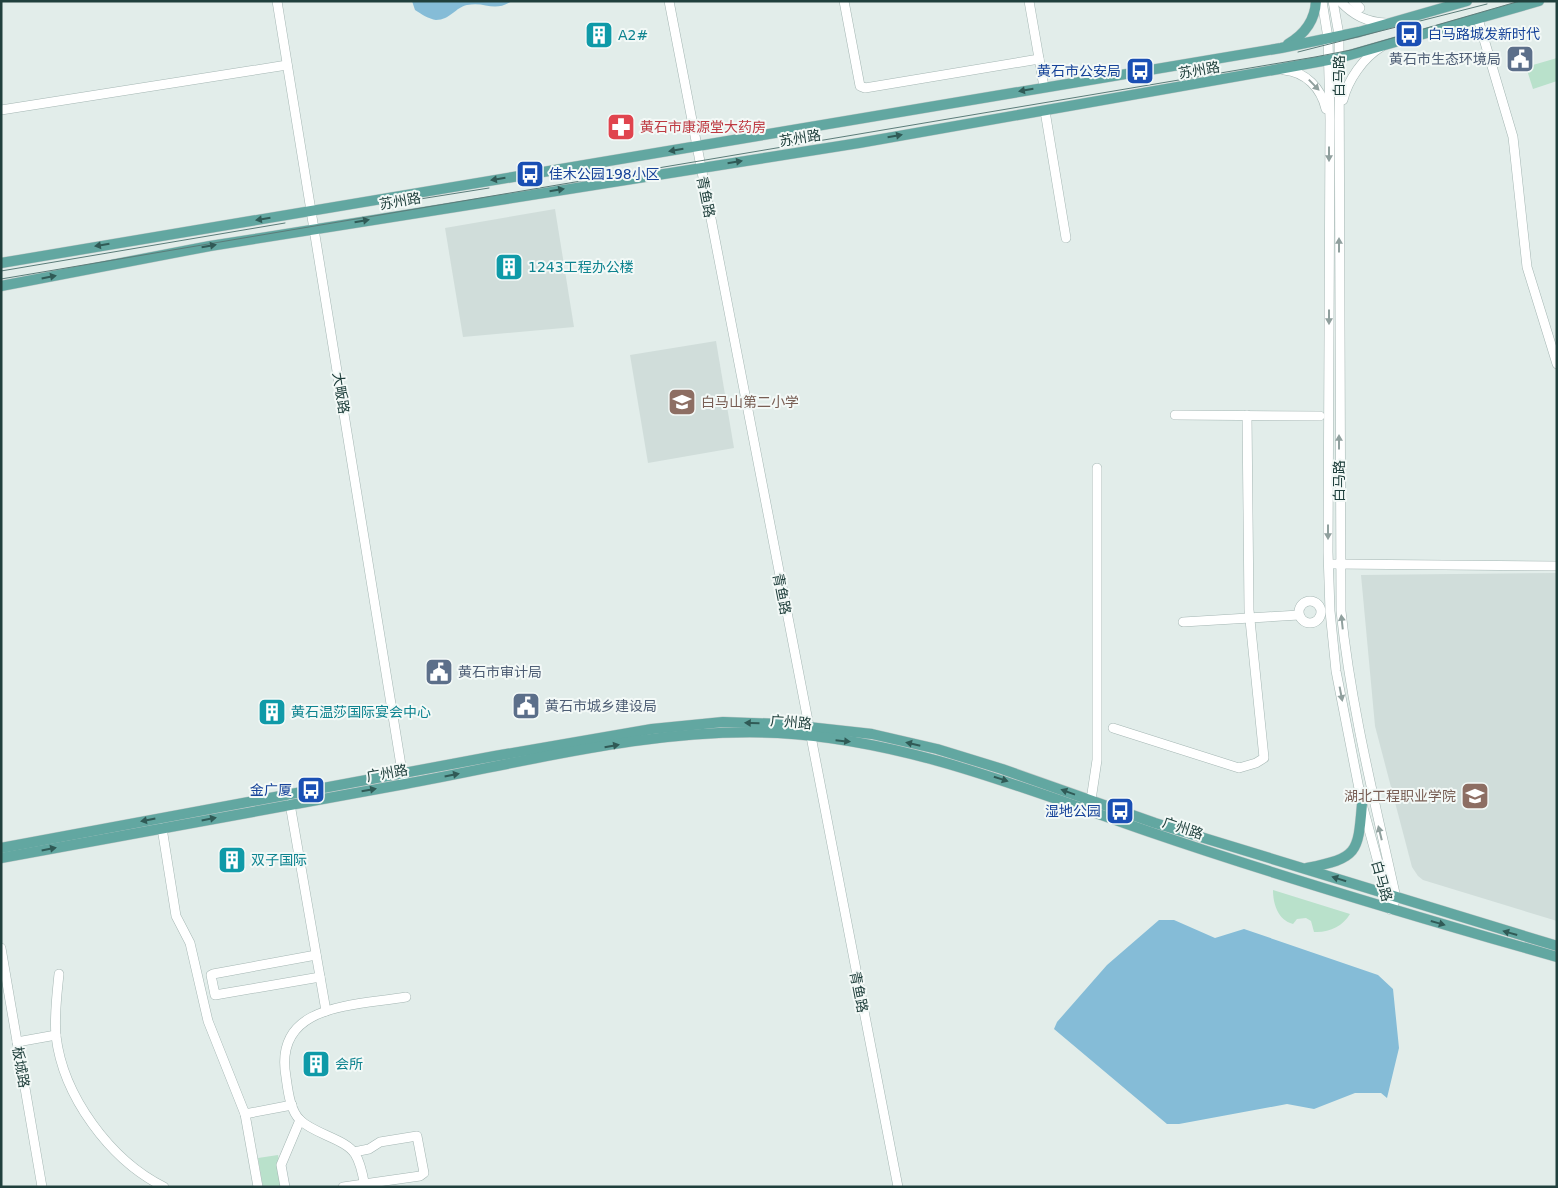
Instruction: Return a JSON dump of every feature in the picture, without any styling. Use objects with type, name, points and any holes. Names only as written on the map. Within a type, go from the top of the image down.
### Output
[{"type":"main road","points":[[1281,48],[1301,35],[1308,27],[1316,11],[1316,1]]},
{"type":"main road","name":"苏州路","points":[[1,263],[1281,48],[1389,23],[1468,1]]},
{"type":"main road","name":"苏州路","points":[[1,286],[210,246],[1045,111],[1334,59],[1539,1]]},
{"type":"main road","name":"广州路","points":[[1,848],[402,773],[652,729],[723,722],[809,732],[870,744],[962,767],[1152,833],[1391,910],[1557,957]]},
{"type":"main road","name":"广州路","points":[[1,858],[510,763],[654,739],[723,732],[872,734],[937,749],[1002,769],[1155,823],[1306,868],[1385,895],[1557,946]]},
{"type":"main road","points":[[1306,868],[1338,861],[1350,856],[1359,840],[1362,804]]},
{"type":"street","name":"大畈路","points":[[277,1],[404,784]]},
{"type":"street","name":"青鱼路","points":[[669,1],[898,1187]]},
{"type":"street","points":[[844,1],[860,86],[865,88],[1039,59]]},
{"type":"street","points":[[1029,1],[1044,87]]},
{"type":"street","name":"白马路","points":[[1322,1],[1328,38],[1334,59]]},
{"type":"street","name":"白马路","points":[[1333,1],[1339,35],[1334,59],[1330,611],[1336,671],[1362,804],[1385,895],[1391,910]]},
{"type":"street","points":[[1340,1],[1355,14],[1370,22],[1389,23]]},
{"type":"street","points":[[1353,1],[1360,8]]},
{"type":"street","points":[[1478,19],[1512,137],[1527,267],[1557,364]]},
{"type":"street","points":[[1334,120],[1345,91],[1359,69],[1372,53],[1387,44]]},
{"type":"street","points":[[1,110],[287,65]]},
{"type":"street","points":[[1279,69],[1304,75],[1320,91],[1334,120]]},
{"type":"street","points":[[1045,111],[1066,238]]},
{"type":"street","name":"白马路","points":[[1334,120],[1341,610],[1347,670],[1373,803],[1396,898],[1391,910]]},
{"type":"street","points":[[1175,415],[1320,416]]},
{"type":"street","points":[[1113,728],[1239,768],[1256,763],[1264,758],[1250,618],[1247,415]]},
{"type":"street","points":[[1090,800],[1097,760],[1097,468]]},
{"type":"street","points":[[1329,564],[1557,566]]},
{"type":"street","points":[[1319,601],[1320,622],[1306,622],[1300,615],[1300,608],[1305,603],[1319,601]]},
{"type":"street","points":[[1183,622],[1300,615]]},
{"type":"street","points":[[290,804],[326,1011]]},
{"type":"street","points":[[162,828],[176,916],[190,943],[208,1021],[245,1114],[258,1187]]},
{"type":"street","name":"板城路","points":[[1,948],[42,1187]]},
{"type":"street","points":[[215,995],[211,976],[213,974],[316,955]]},
{"type":"street","points":[[58,974],[56,1036],[72,1092],[86,1114],[121,1158],[145,1178],[164,1187]]},
{"type":"street","points":[[201,997],[320,977]]},
{"type":"street","points":[[365,1186],[359,1161],[354,1152],[300,1120],[292,1105],[284,1066],[286,1044],[294,1029],[304,1021],[326,1011],[406,997]]},
{"type":"street","points":[[17,1042],[56,1036]]},
{"type":"street","points":[[245,1114],[292,1105]]},
{"type":"street","points":[[285,1187],[281,1165],[300,1120]]},
{"type":"street","points":[[343,1187],[365,1186],[423,1174],[418,1138],[414,1136],[380,1142],[369,1149],[354,1152]]},
{"type":"shaded area","points":[[555,209],[574,327],[463,337],[445,228]]},
{"type":"shaded area","name":"白马山第二小学","points":[[716,341],[734,448],[648,463],[630,355]]},
{"type":"shaded area","name":"湖北工程职业学院","points":[[1557,573],[1557,921],[1423,880],[1412,867],[1375,726],[1361,575]]},
{"type":"green space","points":[[1557,58],[1557,81],[1533,89],[1526,67]]},
{"type":"green space","points":[[1273,890],[1350,914],[1344,922],[1335,928],[1314,932],[1311,921],[1306,918],[1297,919],[1293,924],[1280,915],[1275,906]]},
{"type":"green space","points":[[278,1155],[283,1187],[263,1187],[258,1158]]},
{"type":"water","points":[[412,1],[512,1],[500,6],[474,4],[463,6],[449,16],[436,20],[415,10]]},
{"type":"water","points":[[1159,920],[1174,920],[1215,938],[1244,929],[1378,975],[1393,989],[1399,1048],[1387,1098],[1381,1093],[1355,1093],[1314,1109],[1287,1104],[1179,1124],[1167,1124],[1054,1029],[1057,1022],[1107,965]]},
{"type":"tram line","points":[[1,279],[1315,57],[1351,50],[1520,1]]},
{"type":"tram line","points":[[1298,52],[1487,4]]},
{"type":"tram line","points":[[395,203],[489,188]]},
{"type":"tram line","points":[[1,271],[285,223]]},
{"type":"place","name":"白马路城发新时代","points":[[1409,34]]},
{"type":"place","name":"A2#","points":[[599,35]]},
{"type":"place","name":"黄石市生态环境局","points":[[1520,59]]},
{"type":"place","name":"黄石市公安局","points":[[1140,71]]},
{"type":"place","name":"黄石市康源堂大药房","points":[[621,127]]},
{"type":"place","name":"佳木公园198小区","points":[[530,174]]},
{"type":"place","name":"1243工程办公楼","points":[[509,267]]},
{"type":"place","name":"白马山第二小学","points":[[682,402]]},
{"type":"place","name":"黄石市审计局","points":[[439,672]]},
{"type":"place","name":"黄石市城乡建设局","points":[[526,706]]},
{"type":"place","name":"黄石温莎国际宴会中心","points":[[272,712]]},
{"type":"place","name":"金广厦","points":[[311,790]]},
{"type":"place","name":"湖北工程职业学院","points":[[1475,796]]},
{"type":"place","name":"湿地公园","points":[[1120,811]]},
{"type":"place","name":"双子国际","points":[[232,860]]},
{"type":"place","name":"会所","points":[[316,1064]]}]
